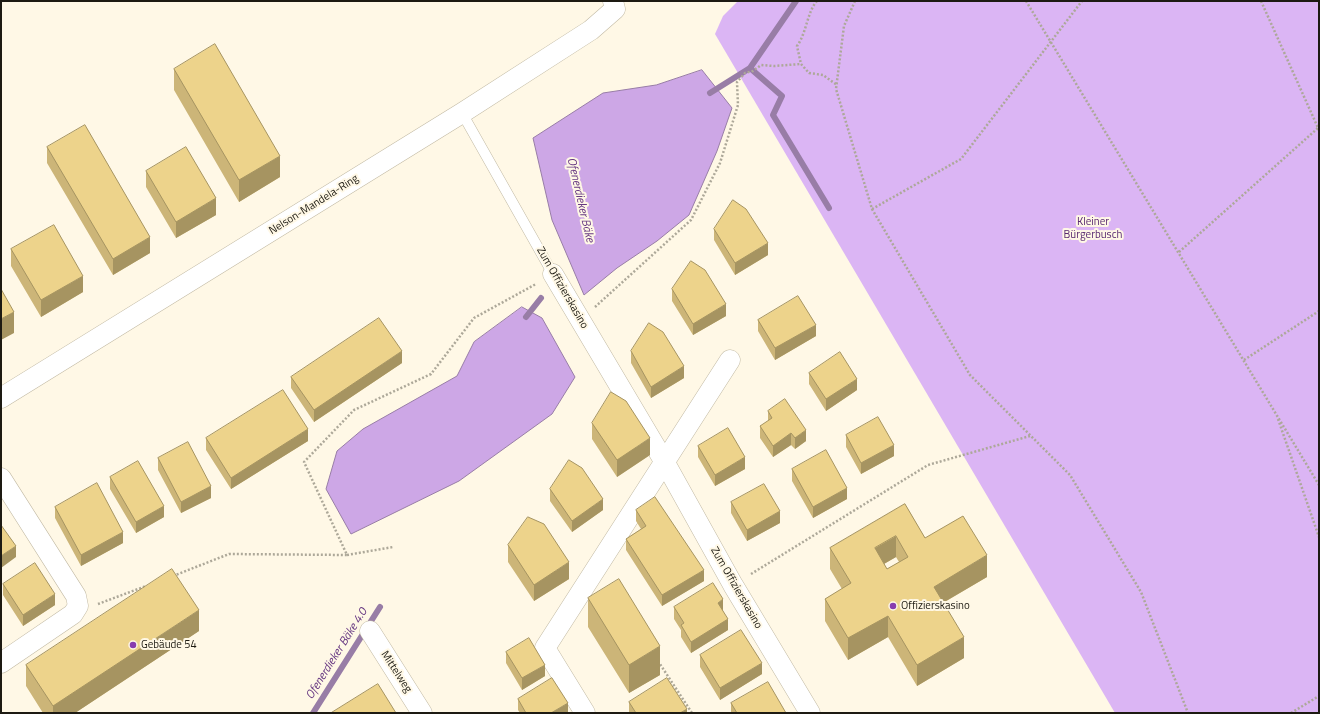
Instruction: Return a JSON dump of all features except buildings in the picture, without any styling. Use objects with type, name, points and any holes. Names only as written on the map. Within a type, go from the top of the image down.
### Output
[{"type":"street","name":"Nelson-Mandela-Ring","points":[[1,398],[462,113],[591,30],[615,9],[613,1]]},
{"type":"street","name":"Zum Offizierskasino","points":[[553,274],[664,461],[733,585],[810,713]]},
{"type":"street","points":[[585,713],[545,648],[730,360]]},
{"type":"street","points":[[1,478],[76,596],[78,606],[73,614],[1,663]]},
{"type":"street","name":"Mittelweg","points":[[370,631],[422,713]]},
{"type":"lane","name":"Zum Offizierskasino","points":[[462,113],[553,274]]},
{"type":"path","points":[[817,1],[813,6],[804,37],[797,46],[802,64],[810,74],[823,74],[836,85]]},
{"type":"path","points":[[855,1],[844,26],[836,89],[872,209],[970,376],[1070,475],[1142,592],[1188,713]]},
{"type":"path","points":[[1026,1],[1319,485]]},
{"type":"path","points":[[872,209],[961,159],[1050,40],[1082,1]]},
{"type":"path","points":[[1178,252],[1318,129],[1261,1]]},
{"type":"path","points":[[580,320],[691,220],[720,164],[738,105],[737,82],[745,73],[753,71],[761,65],[774,66],[802,64]]},
{"type":"path","points":[[348,555],[304,462],[354,410],[431,374],[474,318],[553,274]]},
{"type":"path","points":[[1244,360],[1319,311]]},
{"type":"path","points":[[1276,413],[1319,537]]},
{"type":"path","points":[[733,585],[928,465],[1030,436]]},
{"type":"path","points":[[170,577],[229,554],[348,555],[393,547]]},
{"type":"path","points":[[78,606],[103,603],[148,586]]},
{"type":"path","points":[[657,660],[692,713]]},
{"type":"path","points":[[1291,713],[1319,696]]},
{"type":"green space","name":"Kleiner Bürgerbusch","points":[[738,1],[1319,1],[1319,713],[1115,713],[715,34],[723,16]]},
{"type":"water","points":[[702,70],[732,108],[717,151],[689,215],[657,241],[617,268],[584,295],[552,220],[533,138],[603,93],[656,85]]},
{"type":"water","points":[[522,307],[542,318],[575,377],[552,414],[459,481],[351,534],[326,489],[337,451],[363,429],[457,376],[474,342]]},
{"type":"waterway","name":"Ofenerdieker Bäke","points":[[710,93],[750,68],[796,1]]},
{"type":"waterway","points":[[750,68],[782,96],[773,115],[829,208]]},
{"type":"waterway","name":"Ofenerdieker Bäke","points":[[526,317],[541,298]]},
{"type":"waterway","name":"Ofenerdieker Bäke 4.0","points":[[313,713],[380,607]]},
{"type":"place","name":"Offizierskasino","points":[[893,606]]},
{"type":"place","name":"Gebäude 54","points":[[133,645]]}]
